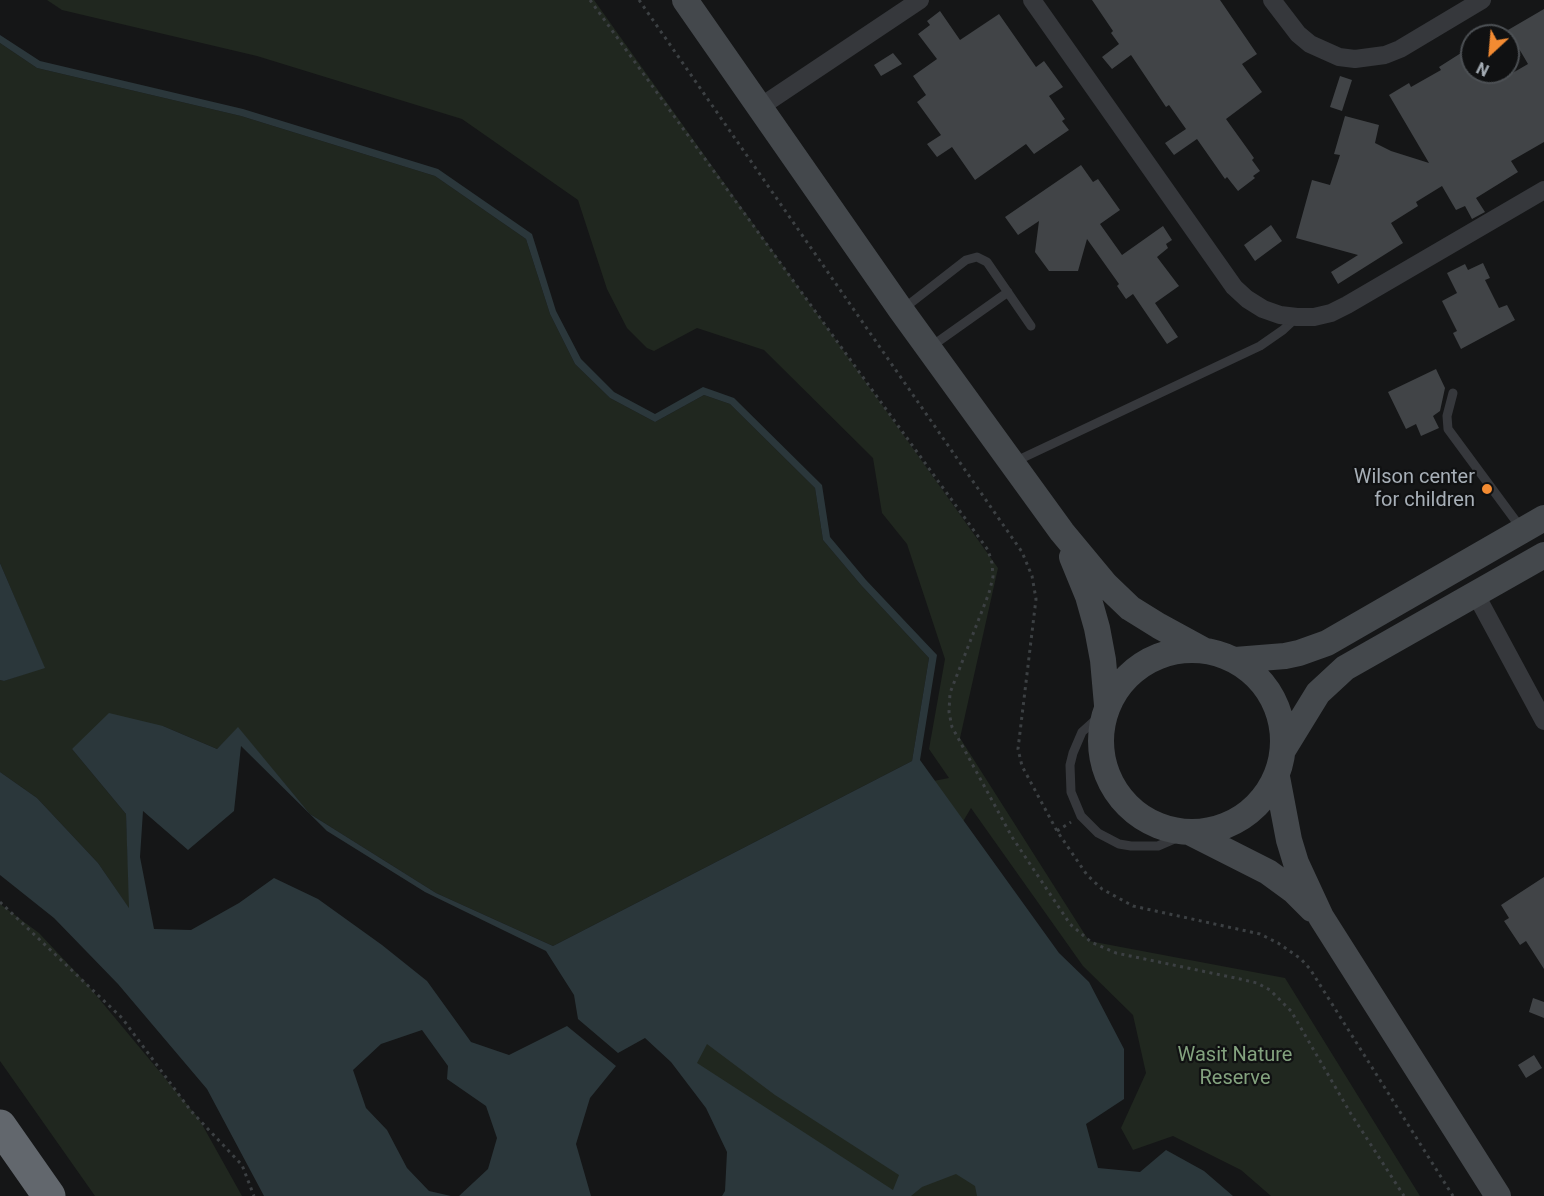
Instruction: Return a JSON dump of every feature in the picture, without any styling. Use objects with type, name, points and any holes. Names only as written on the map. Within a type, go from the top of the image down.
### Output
[{"type":"highway","points":[[0,1126],[49,1196]]},
{"type":"main road","points":[[686,0],[1012,464],[1062,532],[1106,585],[1130,608],[1203,650],[1235,660],[1253,673],[1267,689],[1277,708],[1283,729],[1283,750],[1277,777],[1266,796],[1251,811],[1234,822],[1215,830],[1189,833],[1169,830],[1136,813],[1112,784],[1104,767],[1101,749],[1105,709],[1103,660],[1088,596],[1062,532]]},
{"type":"main road","points":[[1512,573],[1508,560],[1513,551],[1537,527]]},
{"type":"main road","points":[[1235,660],[1285,656],[1327,643],[1537,527]]},
{"type":"main road","points":[[1283,750],[1318,693],[1345,668],[1544,555]]},
{"type":"main road","points":[[1105,709],[1119,684],[1136,667],[1156,656],[1179,650],[1203,650]]},
{"type":"main road","points":[[1277,777],[1288,840],[1321,917],[1498,1196]]},
{"type":"main road","points":[[1189,833],[1277,878],[1321,917]]},
{"type":"street","points":[[760,107],[920,0]]},
{"type":"street","points":[[1032,0],[1234,287],[1263,309],[1280,315],[1297,317],[1323,315],[1347,305],[1544,190]]},
{"type":"street","points":[[1272,0],[1298,34],[1310,44],[1324,52],[1354,59],[1378,57],[1400,49],[1482,0]]},
{"type":"street","points":[[1475,593],[1544,721]]},
{"type":"lane","points":[[902,310],[973,257],[984,259],[1031,326]]},
{"type":"lane","points":[[929,348],[1008,292]]},
{"type":"lane","points":[[1012,464],[1260,346],[1297,317]]},
{"type":"lane","points":[[1453,393],[1447,416],[1448,429],[1537,527]]},
{"type":"lane","points":[[1105,709],[1082,732],[1070,765],[1071,792],[1081,816],[1098,833],[1119,844],[1131,846],[1158,846],[1189,833]]},
{"type":"path","points":[[590,0],[988,550],[993,577],[989,593],[950,693],[949,712],[952,727],[1012,837],[1070,924],[1091,942],[1116,953],[1257,983],[1276,995],[1291,1011],[1351,1114],[1404,1196]]},
{"type":"path","points":[[639,0],[1022,552],[1032,576],[1036,599],[1018,749],[1022,766],[1057,831],[1087,875],[1102,889],[1133,906],[1260,934],[1278,942],[1301,958],[1453,1196]]},
{"type":"path","points":[[0,902],[122,1018],[191,1111],[242,1165],[254,1196]]},
{"type":"green space","name":"Wasit Nature Reserve","points":[[47,0],[594,0],[998,568],[960,738],[1089,941],[1285,978],[1420,1196],[1271,1196],[1241,1170],[1173,1136],[1133,1150],[1121,1128],[1146,1073],[1133,1015],[1083,966],[971,808],[958,830],[988,1196],[873,1196],[718,1089],[682,1051],[913,785],[949,778],[929,749],[945,659],[907,544],[882,513],[873,458],[764,350],[697,328],[654,351],[647,348],[627,328],[607,289],[578,200],[462,119],[257,56],[62,10]]},
{"type":"green space","points":[[0,43],[37,68],[241,116],[435,176],[526,239],[550,314],[575,364],[610,398],[655,422],[704,395],[730,404],[815,488],[823,540],[861,585],[929,658],[912,761],[553,946],[436,893],[310,814],[238,728],[217,749],[163,726],[72,749],[126,814],[130,910],[98,863],[37,798],[0,772],[0,680],[4,681],[44,667],[0,563]]},
{"type":"green space","points":[[0,904],[39,933],[86,983],[199,1119],[242,1196],[95,1196],[0,1061]]},
{"type":"shaded area","points":[[0,35],[40,61],[243,109],[438,169],[532,234],[556,311],[581,359],[614,392],[655,414],[703,387],[734,398],[822,485],[830,537],[866,580],[937,655],[920,760],[1059,953],[1089,982],[1124,1049],[1124,1099],[1086,1124],[1098,1168],[1140,1172],[1166,1150],[1204,1171],[1233,1196],[977,1196],[975,1186],[956,1174],[922,1187],[911,1196],[722,1196],[725,1191],[727,1152],[706,1108],[671,1062],[645,1038],[618,1053],[578,1019],[574,995],[546,951],[425,892],[327,831],[241,746],[234,811],[188,850],[143,811],[140,857],[154,929],[191,930],[239,903],[274,878],[318,899],[427,981],[471,1042],[509,1055],[567,1026],[616,1066],[590,1098],[576,1144],[591,1196],[459,1196],[488,1169],[497,1138],[486,1106],[447,1079],[448,1066],[422,1030],[381,1044],[353,1070],[366,1108],[387,1130],[407,1168],[429,1191],[451,1196],[264,1196],[207,1089],[118,984],[54,918],[0,875],[0,772],[37,798],[98,863],[129,908],[126,814],[72,749],[109,713],[163,726],[217,749],[238,727],[310,814],[436,893],[553,946],[912,761],[929,658],[861,585],[823,540],[815,488],[730,404],[704,395],[655,422],[610,398],[575,364],[550,314],[526,239],[435,176],[241,116],[37,68],[0,43]],"holes":[[[707,1044],[775,1095],[899,1175],[893,1190],[697,1063]]]},
{"type":"shaded area","points":[[0,563],[45,668],[4,681],[0,680]]},
{"type":"building","points":[[1092,0],[1220,0],[1257,54],[1242,64],[1262,92],[1226,119],[1254,158],[1252,160],[1260,171],[1253,176],[1255,178],[1238,191],[1227,177],[1225,179],[1197,139],[1174,155],[1165,143],[1186,129],[1169,105],[1166,107],[1131,55],[1112,69],[1102,57],[1119,44]]},
{"type":"building","points":[[1544,9],[1544,142],[1511,161],[1518,172],[1476,198],[1485,212],[1472,219],[1465,206],[1456,210],[1442,186],[1416,202],[1418,206],[1391,223],[1403,243],[1338,284],[1331,272],[1358,255],[1296,238],[1312,180],[1330,185],[1340,155],[1334,154],[1345,116],[1379,125],[1375,143],[1391,151],[1429,163],[1389,95],[1409,83],[1411,87],[1441,70],[1439,67],[1460,54],[1460,84],[1520,84],[1520,69],[1528,64],[1520,50],[1518,24]]},
{"type":"building","points":[[940,11],[960,40],[999,14],[1036,67],[1044,61],[1063,87],[1049,96],[1065,119],[1062,121],[1069,130],[1034,154],[1026,144],[975,180],[952,147],[937,157],[927,144],[941,135],[917,102],[926,95],[913,76],[937,59],[918,34],[930,25],[927,21]]},
{"type":"building","points":[[893,53],[902,64],[881,76],[874,65]]},
{"type":"building","points":[[1340,76],[1352,80],[1342,111],[1330,107]]},
{"type":"building","points":[[1081,165],[1093,182],[1098,179],[1120,210],[1100,224],[1122,255],[1163,226],[1172,240],[1166,244],[1168,248],[1157,257],[1179,286],[1155,303],[1178,337],[1167,344],[1133,294],[1126,299],[1117,286],[1119,284],[1087,239],[1078,271],[1049,271],[1035,252],[1039,221],[1018,235],[1005,217]]},
{"type":"building","points":[[1271,225],[1282,241],[1255,261],[1244,245]]},
{"type":"building","points":[[1483,263],[1490,278],[1485,280],[1499,308],[1507,305],[1515,320],[1461,349],[1453,333],[1457,331],[1442,301],[1457,293],[1447,273],[1465,264],[1468,270]]},
{"type":"building","points":[[1436,369],[1445,388],[1440,411],[1433,416],[1439,428],[1421,436],[1416,424],[1406,429],[1388,392]]},
{"type":"building","points":[[1544,877],[1544,969],[1526,941],[1520,945],[1504,921],[1509,918],[1501,905]]},
{"type":"building","points":[[1533,998],[1544,1002],[1544,1018],[1529,1012]]},
{"type":"building","points":[[1534,1055],[1542,1068],[1526,1078],[1518,1065]]},
{"type":"place","name":"Wilson center for children","points":[[1487,489]]}]
